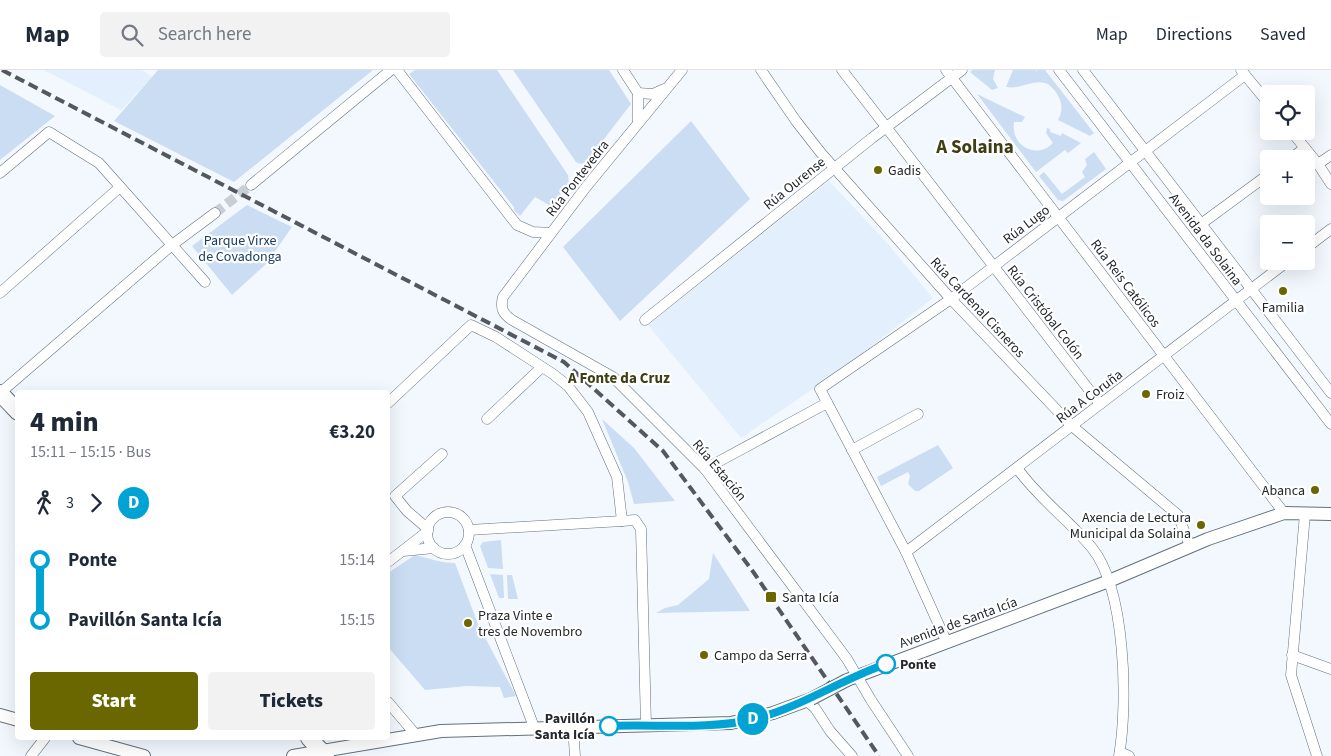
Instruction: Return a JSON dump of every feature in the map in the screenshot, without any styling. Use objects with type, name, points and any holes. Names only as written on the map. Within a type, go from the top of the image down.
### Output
[{"type":"main road","points":[[0,393],[15,409]]},
{"type":"street","points":[[251,185],[391,70]]},
{"type":"street","points":[[397,70],[517,225],[533,232],[551,233]]},
{"type":"street","points":[[624,70],[638,92],[638,123]]},
{"type":"street","name":"Rúa Pontevedra","points":[[501,306],[503,297],[551,233],[682,70]]},
{"type":"street","name":"Rúa Cardenal Cisneros","points":[[761,70],[796,121],[834,168],[951,299],[1072,426],[1178,515],[1190,546]]},
{"type":"street","name":"Rúa Cristóbal Colón","points":[[842,70],[1100,404]]},
{"type":"street","name":"Rúa Ourense","points":[[644,320],[886,127],[949,74],[962,70]]},
{"type":"street","name":"Avenida da Solaina","points":[[1059,70],[1331,424]]},
{"type":"street","name":"Avenida da Solaina","points":[[1083,70],[1331,393]]},
{"type":"street","points":[[1243,72],[1260,93]]},
{"type":"street","name":"Rúa Lugo","points":[[828,403],[820,389],[951,299],[1145,151],[1243,72]]},
{"type":"street","name":"Rúa Reis Católicos","points":[[949,74],[1284,513]]},
{"type":"street","points":[[638,92],[654,94],[667,87]]},
{"type":"street","points":[[0,173],[49,132],[98,163],[205,282]]},
{"type":"street","points":[[1298,140],[1331,184]]},
{"type":"street","points":[[1318,164],[1331,155]]},
{"type":"street","points":[[1201,224],[1260,181]]},
{"type":"street","points":[[0,293],[120,187]]},
{"type":"street","points":[[0,393],[172,245],[215,213]]},
{"type":"street","points":[[1315,241],[1331,229]]},
{"type":"street","name":"Rúa A Coruña","points":[[906,552],[1277,270]]},
{"type":"street","name":"Rúa Estación","points":[[501,306],[504,315],[613,377],[705,469],[908,756]]},
{"type":"street","points":[[390,401],[471,326],[496,338],[568,386],[588,412],[617,476],[622,521]]},
{"type":"street","points":[[486,419],[542,367]]},
{"type":"street","points":[[705,469],[828,403],[906,552],[947,643]]},
{"type":"street","points":[[852,450],[918,414]]},
{"type":"street","points":[[434,548],[428,530],[407,511],[395,496],[442,454]]},
{"type":"street","points":[[1017,468],[1029,486],[1092,548],[1109,581],[1120,625],[1124,669],[1123,755]]},
{"type":"street","points":[[390,560],[428,530],[434,518],[445,512],[458,514],[467,524],[469,530],[465,545],[460,550],[446,553],[434,548],[402,551]]},
{"type":"street","name":"Avenida de Santa Icía","points":[[390,738],[441,731],[738,722],[773,713],[809,700],[852,678],[1109,581],[1190,546],[1284,513],[1331,514]]},
{"type":"street","points":[[1305,514],[1291,675],[1317,756]]},
{"type":"street","points":[[469,530],[635,520],[641,529],[646,724]]},
{"type":"street","points":[[465,545],[534,727]]},
{"type":"street","points":[[1292,655],[1331,669]]},
{"type":"street","points":[[809,700],[830,731],[852,756]]},
{"type":"street","points":[[390,704],[416,735]]},
{"type":"street","points":[[0,715],[15,719]]},
{"type":"street","points":[[573,726],[575,756]]},
{"type":"street","points":[[31,756],[43,740]]},
{"type":"street","points":[[87,740],[144,756]]},
{"type":"street","name":"Avenida de Santa Icía","points":[[293,756],[319,748],[379,740]]},
{"type":"shaded area","points":[[44,70],[142,70],[152,77],[121,110]]},
{"type":"shaded area","points":[[829,181],[881,236],[933,298],[845,367],[741,438],[648,325]]},
{"type":"green space","points":[[158,70],[373,70],[234,182],[114,121]]},
{"type":"green space","points":[[415,70],[497,70],[568,175],[569,183],[551,206],[535,197],[520,216],[514,210],[514,207],[409,74]]},
{"type":"green space","points":[[513,70],[609,70],[631,104],[587,161],[581,164],[576,162]]},
{"type":"green space","points":[[973,70],[995,70],[993,79],[998,88],[992,90],[970,72]]},
{"type":"green space","points":[[1013,70],[1036,70],[1036,72],[1037,70],[1045,70],[1094,133],[1090,136],[1058,120],[1061,110],[1060,100],[1048,84],[1037,82],[1017,87],[1006,87]]},
{"type":"green space","points":[[0,85],[55,116],[0,160]]},
{"type":"green space","points":[[977,94],[1025,117],[1022,122],[1014,122],[1014,130],[1020,144],[1026,148],[1040,150],[1047,148],[1053,143],[1046,133],[1047,128],[1050,129],[1050,132],[1061,136],[1062,133],[1081,143],[1068,153],[1065,150],[1036,172]]},
{"type":"green space","points":[[691,121],[750,199],[620,321],[563,247]]},
{"type":"green space","points":[[1094,152],[1106,169],[1063,201],[1058,200],[1039,176],[1044,172],[1062,194],[1085,177],[1082,172],[1087,165],[1085,159]]},
{"type":"green space","name":"Parque Virxe de Covadonga","points":[[247,205],[292,227],[266,264],[232,295],[192,246]]},
{"type":"green space","points":[[602,419],[634,448],[675,501],[634,504],[628,482]]},
{"type":"green space","points":[[938,445],[953,468],[919,491],[915,491],[908,484],[910,476],[908,472],[881,486],[877,477]]},
{"type":"green space","points":[[501,540],[503,569],[488,568],[480,546],[483,542]]},
{"type":"green space","points":[[713,553],[750,611],[656,613],[665,608],[678,605],[709,579]]},
{"type":"green space","points":[[415,555],[455,563],[478,624],[516,696],[504,698],[500,687],[467,686],[425,690],[390,649],[390,572]]},
{"type":"green space","points":[[490,574],[503,575],[504,598],[499,598]]},
{"type":"green space","points":[[507,575],[512,575],[518,599],[508,599]]},
{"type":"tunnel","points":[[215,213],[251,185]]},
{"type":"railway","points":[[2,70],[564,362],[663,451],[754,573],[879,756]]},
{"type":"bus line","name":"D","points":[[609,726],[722,723],[756,718],[807,701],[847,680],[886,664]]},
{"type":"place","name":"Gadis","points":[[878,170]]},
{"type":"place","name":"Familia","points":[[1283,291]]},
{"type":"place","name":"Froiz","points":[[1146,394]]},
{"type":"place","name":"Abanca","points":[[1315,490]]},
{"type":"place","name":"Axencia de Lectura Municipal da Solaina","points":[[1201,525]]},
{"type":"place","name":"Santa Icía","points":[[771,597]]},
{"type":"place","name":"Praza Vinte e tres de Novembro","points":[[468,623]]},
{"type":"place","name":"Campo da Serra","points":[[704,655]]},
{"type":"place","name":"Ponte","points":[[886,664]]},
{"type":"place","name":"Pavillón Santa Icía","points":[[609,726]]},
{"type":"district","name":"A Solaina","points":[[975,146]]},
{"type":"district","name":"A Fonte da Cruz","points":[[619,378]]}]
